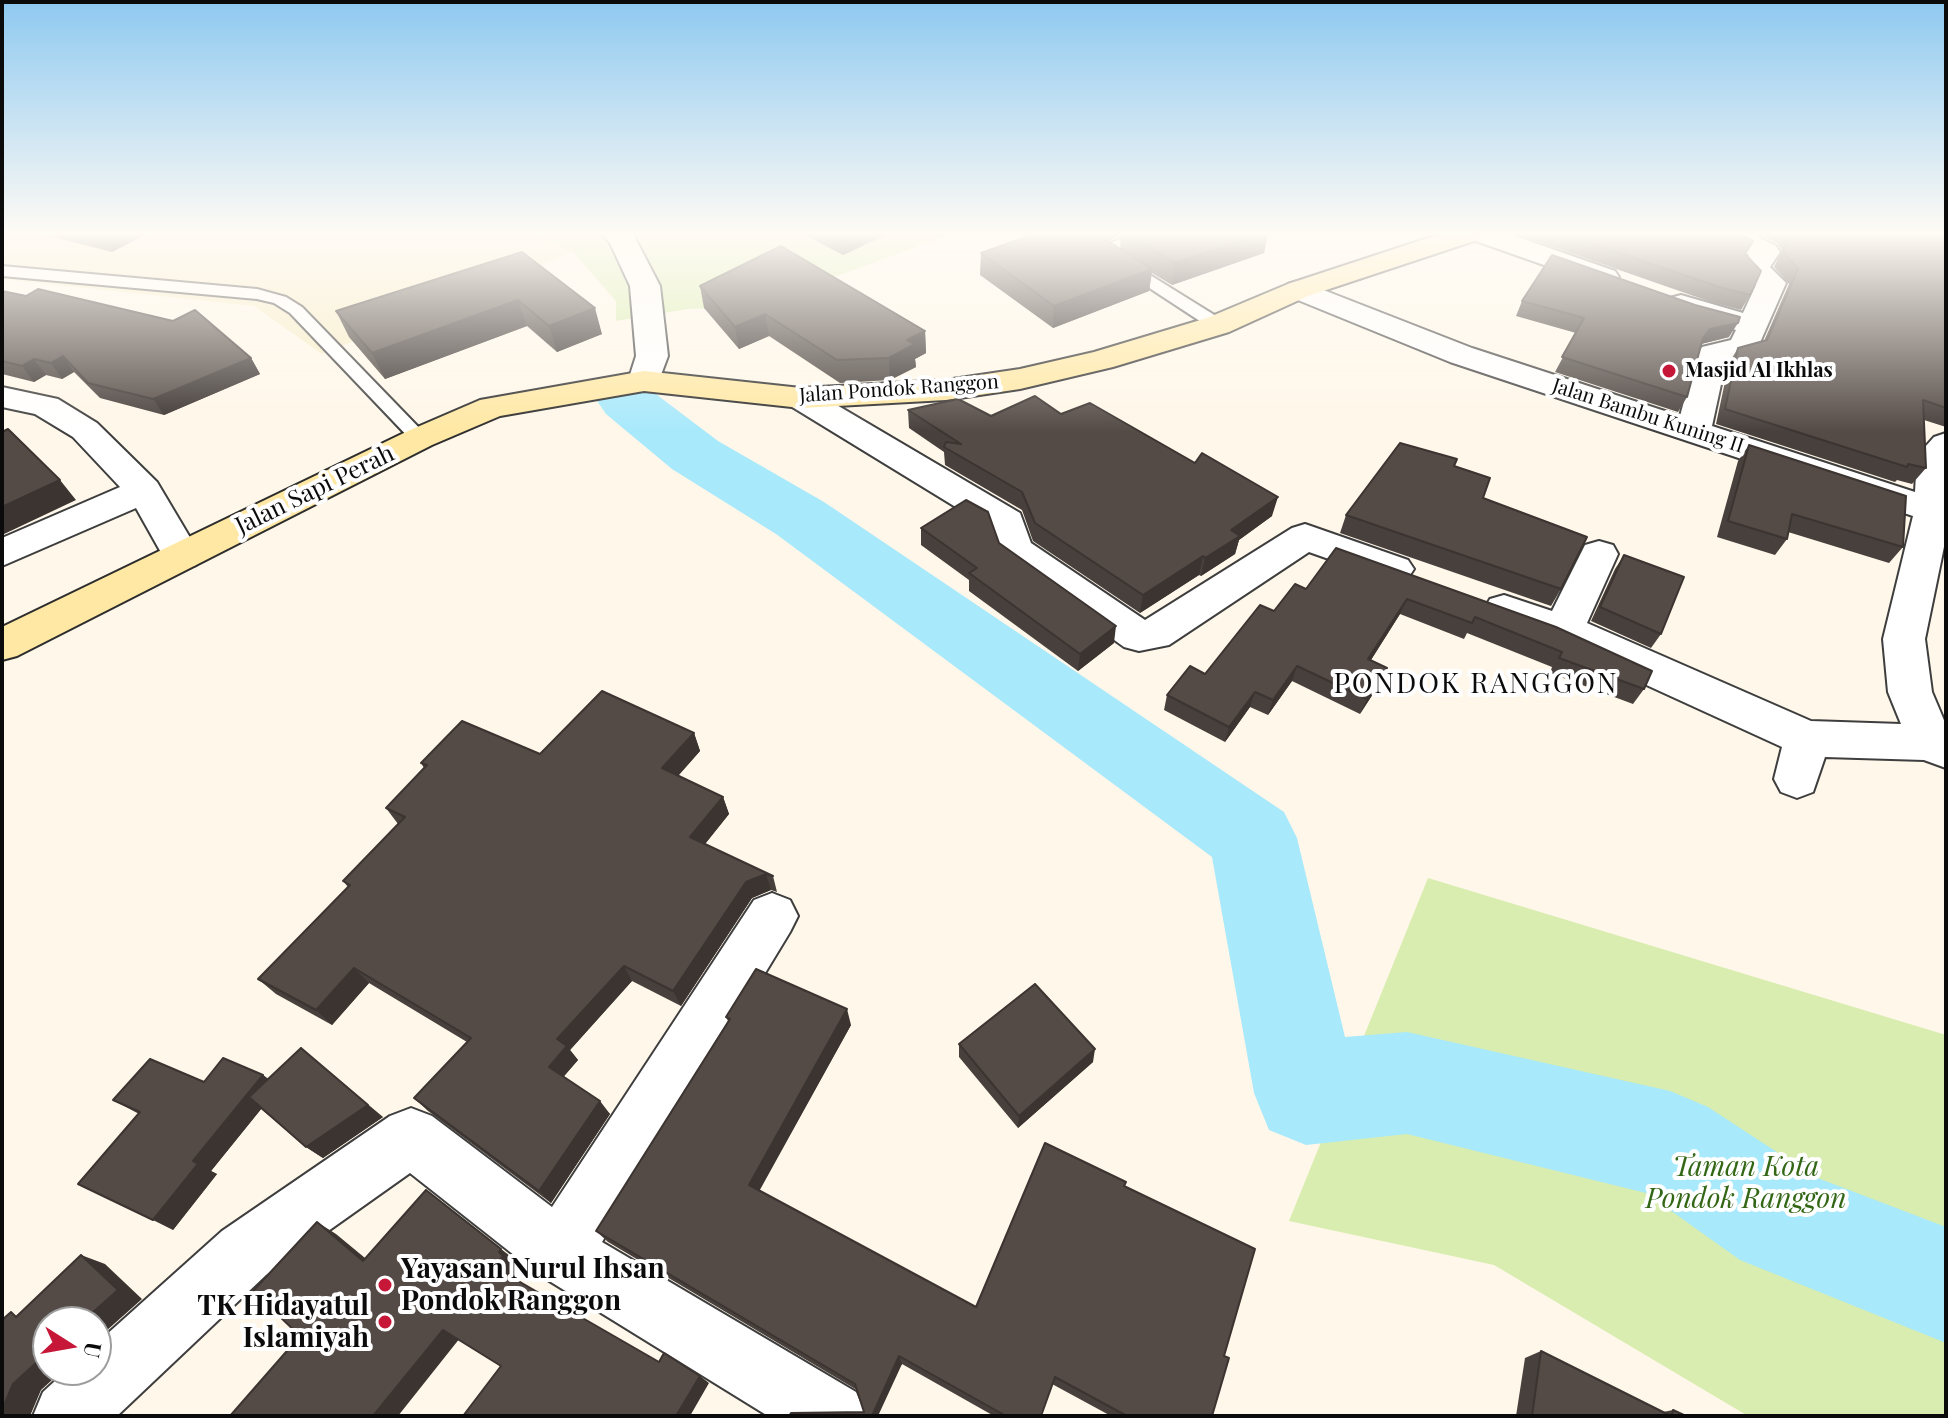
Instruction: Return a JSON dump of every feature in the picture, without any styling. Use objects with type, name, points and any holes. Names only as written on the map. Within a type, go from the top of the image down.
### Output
[{"type":"street","points":[[644,381],[652,356],[646,300]]},
{"type":"street","name":"Jalan Pondok Ranggon","points":[[644,381],[801,398],[946,390],[1020,379],[1102,360],[1218,325],[1275,300]]},
{"type":"street","name":"Jalan Bambu Kuning II","points":[[1324,300],[1461,355],[1933,510]]},
{"type":"street","points":[[1671,300],[1753,325]]},
{"type":"street","points":[[1694,429],[1710,359],[1713,354],[1744,347],[1764,300]]},
{"type":"street","name":"Jalan Sapi Perah","points":[[2,645],[420,438],[492,407],[644,381]]},
{"type":"street","points":[[2,397],[46,406],[85,430],[144,490],[182,556]]},
{"type":"street","points":[[801,398],[1007,522],[1014,549],[1139,636],[1154,634],[1305,537],[1429,582]]},
{"type":"street","points":[[1471,597],[1563,630],[1802,759],[1939,746],[1910,692],[1904,639],[1933,510],[1935,456],[1946,444]]},
{"type":"street","points":[[2,553],[144,490]]},
{"type":"street","points":[[1563,630],[1599,554]]},
{"type":"street","points":[[560,1252],[772,916]]},
{"type":"street","points":[[67,1416],[244,1253],[411,1137],[560,1252],[832,1416]]},
{"type":"lane","points":[[280,300],[296,310],[420,438]]},
{"type":"lane","points":[[1179,300],[1218,325]]},
{"type":"shaded area","points":[[200,300],[454,300],[322,354],[254,306]]},
{"type":"green space","points":[[771,300],[755,306],[688,309],[616,321],[616,301]]},
{"type":"green space","name":"Taman Kota Pondok Ranggon","points":[[1428,878],[1946,1035],[1946,1416],[1748,1416],[1494,1265],[1289,1221]]},
{"type":"building","points":[[2,300],[85,300],[173,321],[195,310],[251,358],[153,399],[88,383],[63,356],[51,363],[34,359],[22,366],[2,361]]},
{"type":"building","points":[[370,300],[518,300],[372,353],[336,311]]},
{"type":"building","points":[[518,300],[585,300],[595,308],[549,326]]},
{"type":"building","points":[[712,300],[873,300],[925,331],[907,340],[915,344],[889,358],[837,360],[765,314],[735,327]]},
{"type":"building","points":[[1046,300],[1069,300],[1054,306]]},
{"type":"building","points":[[1681,300],[1740,317],[1738,323],[1710,329],[1703,338],[1687,397],[1562,357],[1584,318],[1522,301]]},
{"type":"building","points":[[1784,300],[1946,300],[1946,408],[1923,400],[1926,468],[1908,464],[1907,467],[1725,409],[1738,348],[1767,340]]},
{"type":"building","points":[[1035,396],[1061,414],[1090,403],[1195,463],[1202,453],[1278,497],[1231,530],[1240,536],[1143,595],[1035,523],[1022,492],[944,447],[946,442],[961,444],[908,410],[958,399],[991,416]]},
{"type":"building","points":[[8,429],[60,480],[2,507],[2,432]]},
{"type":"building","points":[[1400,443],[1457,459],[1454,466],[1490,478],[1483,498],[1587,537],[1561,589],[1346,515]]},
{"type":"building","points":[[1749,445],[1906,496],[1903,547],[1792,514],[1787,539],[1728,521]]},
{"type":"building","points":[[966,500],[988,512],[999,543],[1116,626],[1080,654],[969,573],[977,568],[921,528]]},
{"type":"building","points":[[1336,548],[1556,627],[1652,671],[1644,689],[1559,658],[1562,652],[1475,617],[1472,623],[1407,599],[1368,659],[1387,668],[1367,699],[1297,666],[1273,700],[1255,692],[1229,727],[1167,695],[1190,666],[1205,674],[1260,605],[1274,611],[1295,584],[1306,589]]},
{"type":"building","points":[[1624,555],[1684,577],[1661,634],[1600,607]]},
{"type":"building","points":[[602,691],[694,733],[662,768],[723,797],[690,837],[773,876],[766,874],[746,882],[673,991],[624,966],[557,1039],[567,1046],[549,1067],[600,1101],[539,1191],[414,1098],[471,1038],[354,968],[316,1010],[258,979],[350,885],[343,881],[405,817],[386,808],[427,765],[421,763],[462,721],[540,754]]},
{"type":"building","points":[[756,969],[847,1009],[749,1185],[976,1307],[1045,1143],[1126,1182],[1124,1186],[1255,1249],[1224,1356],[1229,1358],[1212,1416],[1127,1416],[1055,1377],[1041,1416],[1006,1416],[899,1356],[872,1416],[789,1416],[791,1413],[864,1412],[855,1384],[596,1231],[730,1019],[726,1017]]},
{"type":"building","points":[[1035,984],[1095,1049],[1019,1116],[959,1044]]},
{"type":"building","points":[[301,1048],[368,1105],[306,1147],[249,1097]]},
{"type":"building","points":[[223,1058],[263,1075],[193,1161],[198,1164],[153,1220],[78,1184],[140,1112],[113,1100],[150,1059],[204,1082]]},
{"type":"building","name":"Yayasan Nurul Ihsan Pondok Ranggon","points":[[426,1190],[501,1249],[499,1252],[503,1256],[494,1267],[659,1362],[664,1353],[700,1376],[676,1416],[463,1416],[501,1366],[443,1330],[373,1416],[230,1416],[300,1336],[253,1291],[317,1222],[363,1261]]},
{"type":"building","points":[[81,1255],[118,1290],[100,1306],[32,1306],[32,1367],[13,1384],[2,1410],[2,1320],[11,1312],[16,1317]]},
{"type":"building","points":[[1541,1351],[1671,1416],[1532,1416]]},
{"type":"building","points":[[1673,1410],[1686,1416],[1672,1416]]},
{"type":"waterway","points":[[627,401],[695,455],[800,518],[1253,838],[1306,1093],[1407,1083],[1670,1145],[1780,1220],[1946,1285]]},
{"type":"place","name":"Masjid Al Ikhlas","points":[[1669,371]]},
{"type":"place","name":"Yayasan Nurul Ihsan Pondok Ranggon","points":[[385,1285]]},
{"type":"place","name":"TK Hidayatul Islamiyah","points":[[385,1322]]},
{"type":"district","name":"PONDOK RANGGON","points":[[1476,684]]}]
